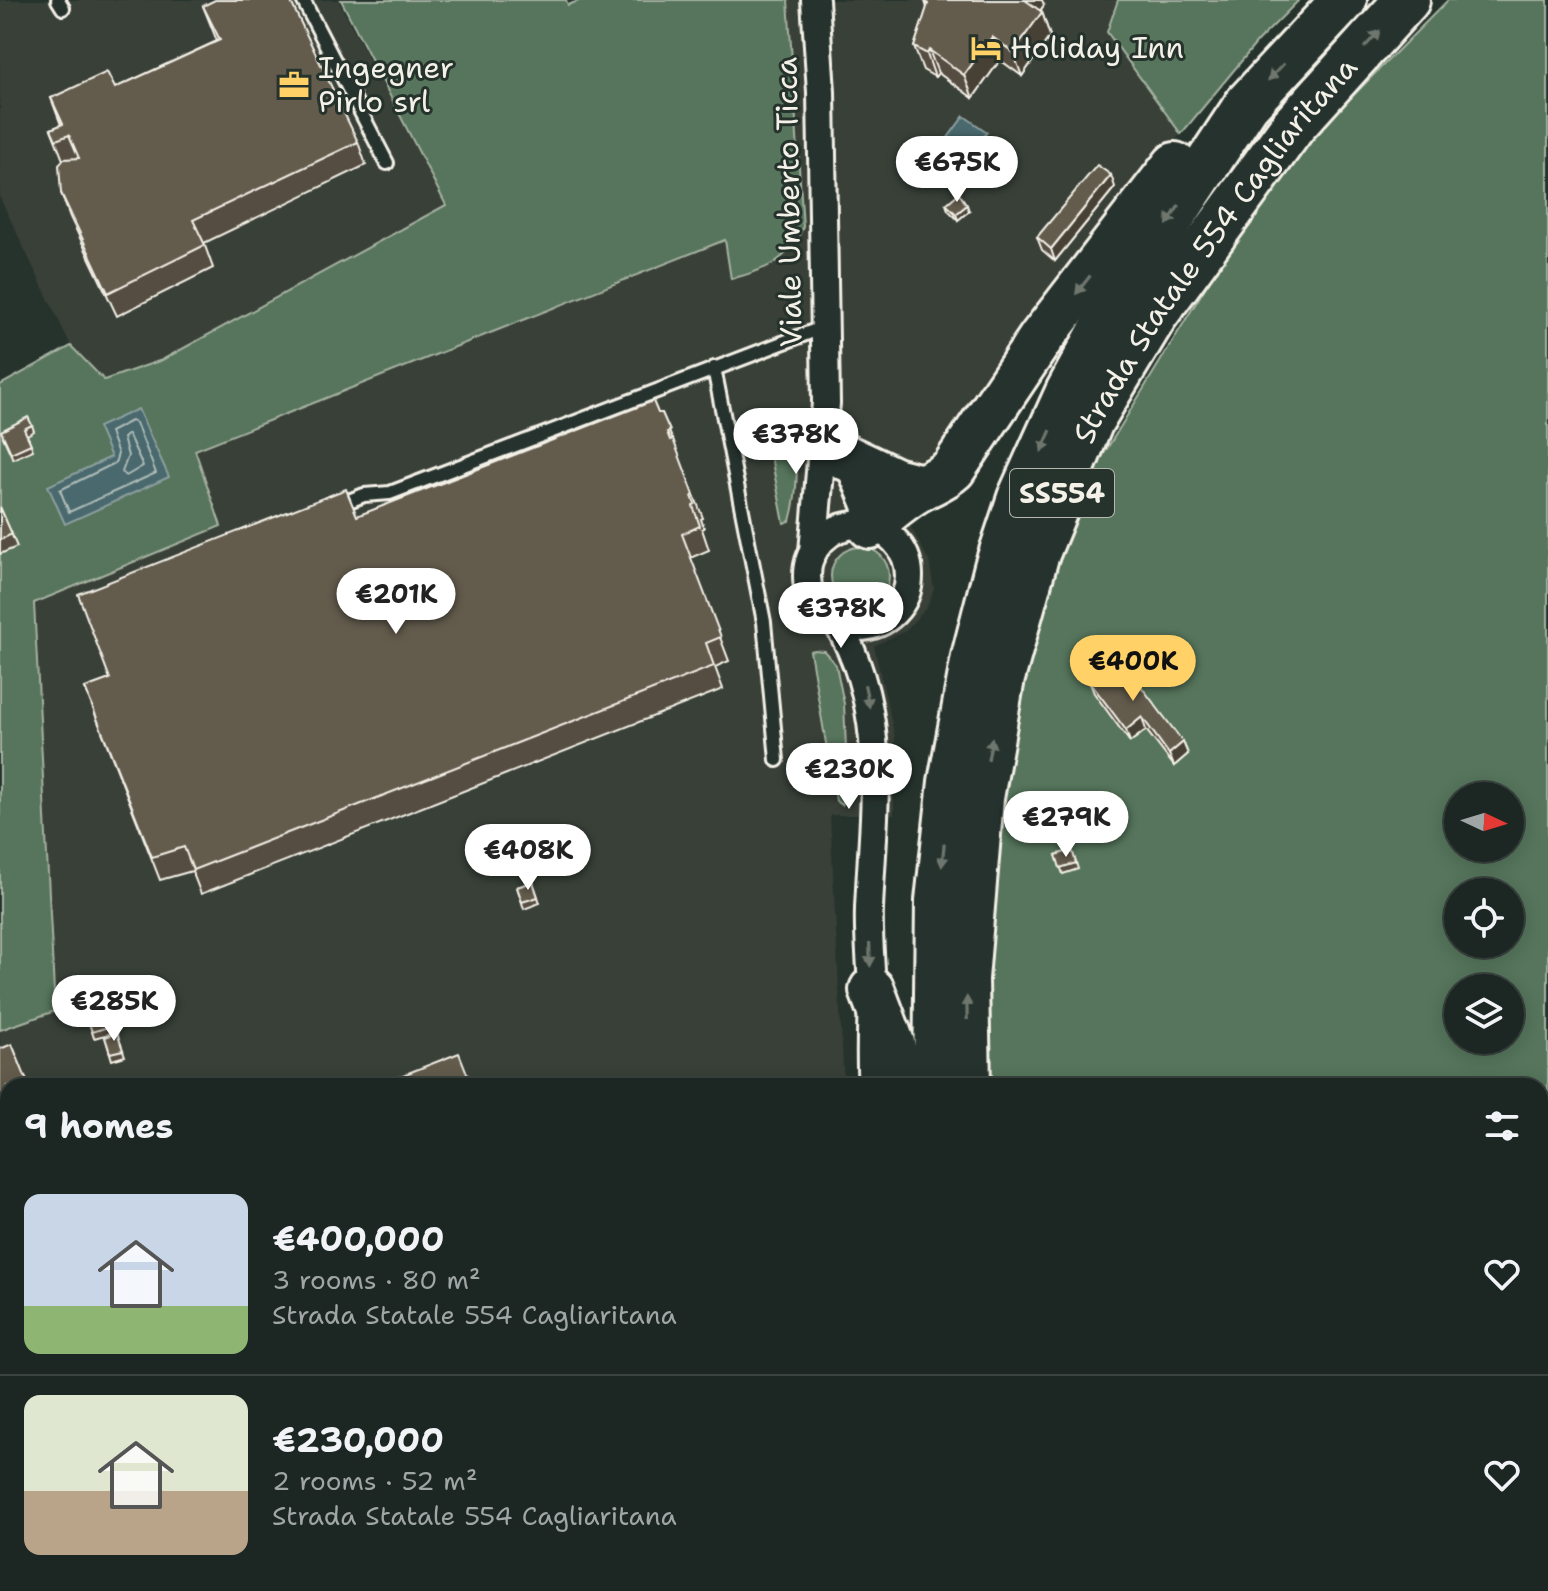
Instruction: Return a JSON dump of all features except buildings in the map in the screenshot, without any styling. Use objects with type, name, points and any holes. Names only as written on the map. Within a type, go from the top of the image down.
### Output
[{"type":"highway","name":"Strada Statale 554 Cagliaritana","points":[[936,1078],[938,901],[951,782],[974,657],[997,567],[1020,498],[1068,392],[1121,295],[1247,104],[1344,0]]},
{"type":"highway","name":"Strada Statale 554 Cagliaritana","points":[[968,1078],[966,979],[981,798],[1002,678],[1041,542],[1091,421],[1155,315],[1293,126],[1407,0]]},
{"type":"highway","points":[[870,526],[922,487],[941,480],[953,469],[1041,338],[1176,164],[1247,104]]},
{"type":"highway","points":[[845,457],[894,480],[922,487]]},
{"type":"highway","points":[[872,990],[892,1043],[899,1078]]},
{"type":"street","name":"Viale Umberto Ticca","points":[[813,552],[826,403],[821,92],[815,0]]},
{"type":"street","name":"Viale Umberto Ticca","points":[[826,403],[866,505],[870,526]]},
{"type":"street","points":[[853,525],[870,526],[885,532],[898,543],[910,575],[900,607],[888,619],[872,626],[855,628],[838,624],[823,615],[813,601],[807,576],[813,552],[823,539],[837,529],[853,525]]},
{"type":"street","points":[[838,624],[853,650],[864,681],[874,732],[876,787],[869,914],[871,1078]]},
{"type":"lane","points":[[303,0],[387,163]]},
{"type":"lane","points":[[324,510],[364,495],[390,493],[824,327]]},
{"type":"lane","points":[[714,368],[764,622],[777,760]]},
{"type":"shaded area","points":[[0,0],[338,0],[446,205],[162,360],[104,380],[71,346],[0,198]]},
{"type":"shaded area","points":[[778,0],[1118,0],[1107,32],[1181,134],[927,463],[906,518],[929,561],[934,589],[927,607],[905,631],[874,646],[895,737],[894,815],[830,815],[844,1078],[0,1078],[0,1030],[55,1010],[34,603],[221,526],[194,450],[726,240],[731,279],[761,271],[792,249],[794,223]]},
{"type":"green space","points":[[341,0],[566,0],[568,5],[581,0],[788,0],[803,227],[790,249],[774,263],[755,272],[731,279],[725,240],[195,450],[221,526],[34,603],[55,1011],[0,1030],[0,385],[71,346],[104,380],[162,360],[446,205]]},
{"type":"green space","points":[[1118,0],[1299,0],[1258,41],[1181,134],[1107,32]]},
{"type":"green space","points":[[1448,0],[1548,0],[1548,1078],[988,1078],[983,1051],[985,920],[1019,668],[1083,488],[1216,270],[1306,143]]},
{"type":"green space","points":[[764,421],[776,423],[792,433],[794,443],[797,477],[790,521],[784,523]]},
{"type":"green space","points":[[860,547],[880,556],[889,576],[880,596],[860,605],[840,596],[831,576],[840,556]]},
{"type":"green space","points":[[810,651],[824,651],[836,665],[844,704],[848,792],[842,805],[836,801]]},
{"type":"water","points":[[964,116],[987,132],[971,154],[958,157],[950,150],[952,143],[947,139]]},
{"type":"water","points":[[138,409],[169,477],[65,524],[48,486],[111,457],[98,427]]},
{"type":"place","name":"Holiday Inn","points":[[986,48]]},
{"type":"place","name":"Ingegner Pirlo srl","points":[[294,85]]}]
